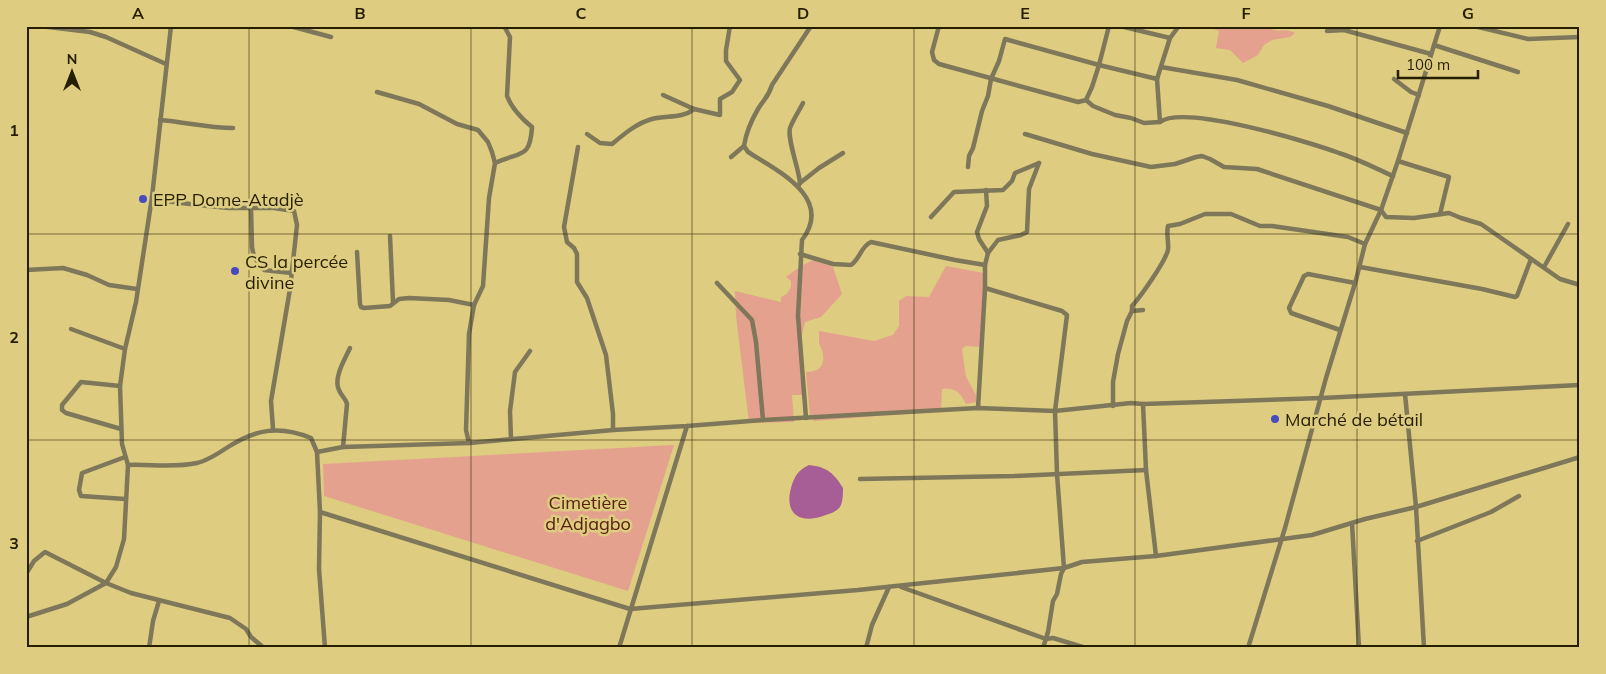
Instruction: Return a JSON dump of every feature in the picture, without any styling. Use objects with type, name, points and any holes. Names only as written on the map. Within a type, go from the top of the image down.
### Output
[{"type":"street","points":[[40,26],[90,32],[106,37],[166,64]]},
{"type":"street","points":[[26,617],[67,604],[106,583],[116,567],[124,539],[124,499],[128,466],[121,429],[120,386],[125,349],[136,302],[152,198],[171,26]]},
{"type":"street","points":[[290,26],[331,37]]},
{"type":"street","points":[[495,164],[524,153],[529,146],[532,127],[521,118],[509,103],[507,96],[510,37],[504,26]]},
{"type":"street","points":[[663,95],[694,109],[720,115],[720,99],[732,92],[740,80],[726,61],[730,26]]},
{"type":"street","points":[[731,157],[744,146],[746,132],[759,108],[769,96],[772,86],[810,26]]},
{"type":"street","points":[[939,26],[932,52],[934,60],[939,64],[1078,102],[1086,100]]},
{"type":"street","points":[[1086,100],[1099,65],[1109,26]]},
{"type":"street","points":[[1120,26],[1170,38]]},
{"type":"street","points":[[1160,122],[1157,79],[1170,38],[1179,26]]},
{"type":"street","points":[[1248,648],[1282,539],[1365,244],[1381,210],[1393,176],[1440,26]]},
{"type":"street","points":[[1474,26],[1528,39],[1580,37]]},
{"type":"street","points":[[1327,31],[1344,30],[1432,54]]},
{"type":"street","points":[[968,167],[969,156],[988,96],[991,79],[999,61],[1005,39],[1157,79]]},
{"type":"street","points":[[1434,45],[1518,72]]},
{"type":"street","points":[[1161,67],[1237,80],[1328,106],[1407,132]]},
{"type":"street","points":[[1394,79],[1411,92],[1419,95]]},
{"type":"street","points":[[378,92],[419,104],[457,124],[478,130],[488,142],[495,164],[489,198],[483,286],[474,305],[469,334],[466,430],[469,443]]},
{"type":"street","points":[[1086,100],[1093,106],[1115,115],[1144,123],[1160,122],[1165,118],[1190,118],[1260,129],[1340,153],[1393,176]]},
{"type":"street","points":[[799,184],[799,172],[789,135],[790,128],[803,103]]},
{"type":"street","points":[[587,134],[600,143],[612,144],[639,124],[652,119],[686,115],[694,109]]},
{"type":"street","points":[[160,120],[180,121],[215,128],[232,128]]},
{"type":"street","points":[[1025,134],[1092,154],[1151,167],[1175,164],[1202,156],[1224,167],[1256,169],[1381,210],[1386,217],[1414,218],[1449,213],[1481,224],[1560,279],[1580,285]]},
{"type":"street","points":[[744,146],[748,152],[799,184],[807,197],[811,210],[808,232],[802,240],[800,254],[798,316],[806,418]]},
{"type":"street","points":[[578,147],[564,227],[567,242],[574,248],[577,254],[577,282],[588,298],[606,355],[613,430]]},
{"type":"street","points":[[799,184],[819,168],[843,154]]},
{"type":"street","points":[[1398,161],[1449,177],[1440,214]]},
{"type":"street","points":[[931,217],[954,192],[1003,190],[1012,181],[1015,173],[1039,163],[1029,189],[1027,232],[998,240],[988,253],[985,265],[978,408]]},
{"type":"street","points":[[986,190],[987,206],[977,232],[988,253]]},
{"type":"street","points":[[152,198],[190,204],[274,208],[294,211],[296,225],[289,298],[271,401],[273,429]]},
{"type":"street","points":[[251,208],[250,235],[254,257],[264,270],[291,272]]},
{"type":"street","points":[[1113,406],[1116,364],[1127,321],[1132,311],[1132,306],[1159,269],[1168,249],[1166,234],[1168,226],[1174,226],[1205,214],[1231,214],[1260,226],[1348,237],[1365,244]]},
{"type":"street","points":[[1544,267],[1568,224]]},
{"type":"street","points":[[390,236],[393,302]]},
{"type":"street","points":[[800,254],[833,264],[851,266],[866,245],[871,242],[985,265]]},
{"type":"street","points":[[357,252],[361,307],[390,306],[393,302],[409,298],[458,301],[474,305]]},
{"type":"street","points":[[1360,267],[1482,289],[1515,297],[1531,259]]},
{"type":"street","points":[[26,270],[63,268],[87,275],[110,285],[137,289]]},
{"type":"street","points":[[1340,330],[1291,312],[1289,308],[1304,276],[1308,274],[1355,283]]},
{"type":"street","points":[[717,283],[752,320],[756,342],[763,420]]},
{"type":"street","points":[[985,288],[1053,308],[1067,315],[1055,411],[1057,474],[1064,568],[1057,594],[1053,601],[1043,648]]},
{"type":"street","points":[[1132,311],[1143,310]]},
{"type":"street","points":[[70,329],[125,349]]},
{"type":"street","points":[[343,447],[347,404],[339,390],[338,384],[340,372],[350,348]]},
{"type":"street","points":[[511,439],[510,411],[515,372],[530,351]]},
{"type":"street","points":[[120,386],[81,382],[62,405],[62,410],[66,413],[121,429]]},
{"type":"street","points":[[317,452],[343,447],[469,443],[613,430],[978,408],[1055,411],[1131,403],[1322,398],[1580,385]]},
{"type":"street","points":[[1405,394],[1416,507],[1424,648]]},
{"type":"street","points":[[1143,404],[1146,470],[1156,556]]},
{"type":"street","points":[[619,648],[687,426]]},
{"type":"street","points":[[128,466],[198,463],[238,440],[258,432],[273,429],[298,432],[311,438],[317,452],[320,512],[319,569],[325,648]]},
{"type":"street","points":[[124,499],[81,496],[79,490],[82,473],[125,457]]},
{"type":"street","points":[[320,512],[630,609],[897,586],[1064,568],[1082,562],[1156,556],[1312,535],[1416,507],[1580,457]]},
{"type":"street","points":[[860,479],[983,478],[1146,470]]},
{"type":"street","points":[[1417,540],[1491,512],[1519,496]]},
{"type":"street","points":[[1352,523],[1359,648]]},
{"type":"street","points":[[26,574],[34,561],[45,552],[106,583],[131,593],[159,601],[175,603],[195,610],[209,611],[230,618],[246,629],[251,637],[264,648]]},
{"type":"street","points":[[866,648],[872,625],[889,586]]},
{"type":"street","points":[[897,586],[1046,639],[1053,638],[1086,648]]},
{"type":"street","points":[[149,648],[159,601]]},
{"type":"green space","points":[[1205,26],[1267,26],[1278,31],[1291,31],[1295,33],[1290,37],[1272,40],[1264,45],[1258,55],[1243,63],[1230,50],[1216,48],[1219,31]]},
{"type":"green space","points":[[813,260],[833,267],[842,294],[821,317],[805,322],[800,343],[804,395],[792,395],[794,422],[749,423],[736,316],[735,291],[781,302],[781,297],[787,294],[791,287],[791,281],[786,277]]},
{"type":"green space","points":[[946,266],[984,273],[982,347],[966,346],[962,349],[966,377],[976,395],[976,402],[966,404],[962,396],[957,392],[951,389],[942,389],[941,411],[814,421],[810,416],[806,372],[817,370],[823,363],[819,331],[874,341],[893,335],[899,326],[899,301],[906,296],[929,297]]},
{"type":"green space","name":"Cimetière d'Adjagbo","points":[[674,445],[628,591],[324,496],[323,464]]},
{"type":"shaded area","points":[[809,465],[821,467],[833,475],[843,488],[843,492],[840,507],[832,513],[807,519],[796,515],[792,510],[789,497],[795,477],[802,469]]},
{"type":"place","name":"EPP Dome-Atadjè","points":[[143,199]]},
{"type":"place","name":"CS la percée divine","points":[[235,271]]},
{"type":"place","name":"Marché de bétail","points":[[1275,419]]}]
